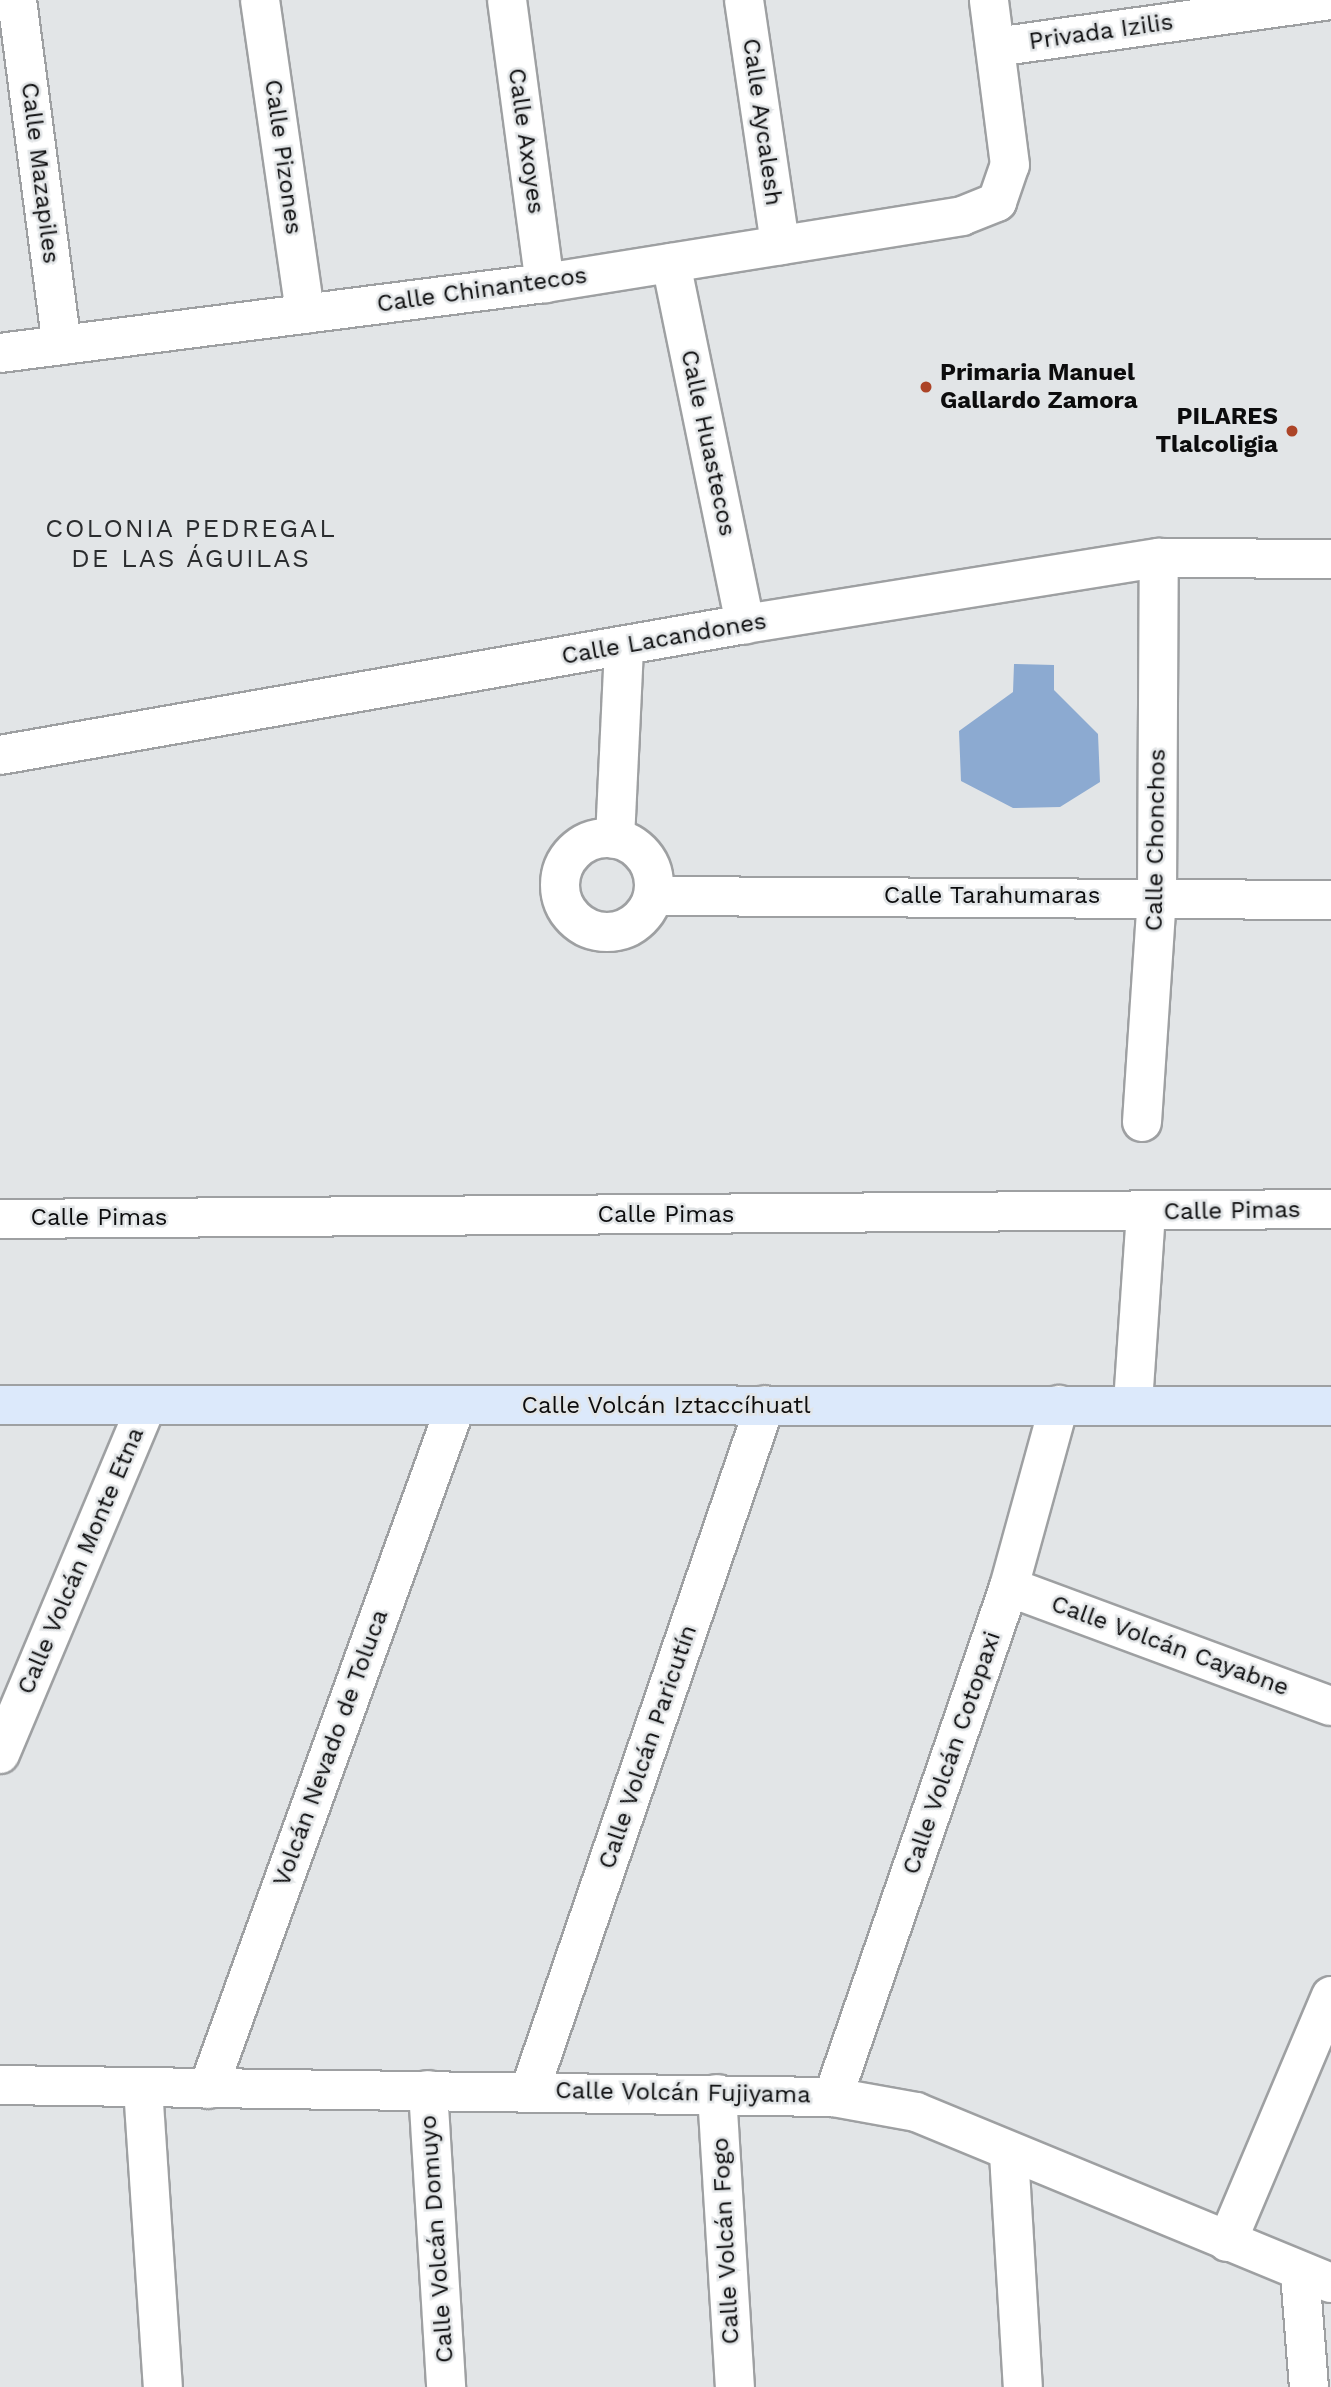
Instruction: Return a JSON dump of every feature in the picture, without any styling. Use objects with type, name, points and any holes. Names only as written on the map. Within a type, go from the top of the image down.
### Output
[{"type":"street","name":"Calle Mazapiles","points":[[17,0],[62,345]]},
{"type":"street","name":"Calle Pizones","points":[[260,0],[306,314]]},
{"type":"street","name":"Calle Axoyes","points":[[507,0],[545,283]]},
{"type":"street","name":"Calle Aycalesh","points":[[744,0],[779,245]]},
{"type":"street","points":[[989,0],[996,47]]},
{"type":"street","name":"Privada Izilis","points":[[996,47],[1331,0]]},
{"type":"street","name":"Calle Chinantecos","points":[[0,353],[545,283],[962,216],[998,202],[1010,165],[996,47]]},
{"type":"street","name":"Calle Huastecos","points":[[671,263],[745,624]]},
{"type":"street","name":"Calle Lacandones","points":[[0,755],[624,648],[745,624],[1159,558],[1331,559]]},
{"type":"street","name":"Calle Chonchos","points":[[1142,1122],[1157,896],[1159,558]]},
{"type":"street","points":[[615,839],[624,648]]},
{"type":"street","points":[[615,839],[636,848],[647,859],[653,873],[653,896],[642,917],[615,932],[584,927],[567,911],[559,889],[567,859],[591,841],[615,839]]},
{"type":"street","name":"Calle Tarahumaras","points":[[653,896],[1157,896],[1331,900]]},
{"type":"street","name":"Calle Pimas","points":[[0,1219],[1331,1209]]},
{"type":"street","points":[[1133,1403],[1146,1212]]},
{"type":"street","name":"Calle Volcán Iztaccíhuatl","points":[[0,1405],[455,1408],[1133,1403],[1331,1406]]},
{"type":"street","name":"Calle Volcán Paricutín","points":[[530,2090],[765,1405]]},
{"type":"street","name":"Calle Volcán Cotopaxi","points":[[833,2097],[1009,1587],[1059,1405]]},
{"type":"street","name":"Calle Volcán Monte Etna","points":[[0,1754],[146,1406]]},
{"type":"street","name":"Volcán Nevado de Toluca","points":[[208,2089],[455,1408]]},
{"type":"street","name":"Calle Volcán Cayabne","points":[[1009,1587],[1331,1706]]},
{"type":"street","points":[[1227,2242],[1331,1996]]},
{"type":"street","name":"Calle Volcán Fujiyama","points":[[0,2085],[530,2090],[833,2097],[916,2112],[1009,2154],[1316,2278]]},
{"type":"street","points":[[143,2088],[163,2387]]},
{"type":"street","name":"Calle Volcán Domuyo","points":[[428,2090],[446,2387]]},
{"type":"street","name":"Calle Volcán Fogo","points":[[717,2094],[735,2387]]},
{"type":"street","points":[[1009,2154],[1023,2387]]},
{"type":"street","points":[[1309,2387],[1316,2278]]},
{"type":"building","points":[[1014,664],[1054,665],[1054,690],[1098,734],[1100,782],[1060,807],[1013,808],[961,781],[959,731],[1013,692]]},
{"type":"place","name":"Primaria Manuel Gallardo Zamora","points":[[926,387]]},
{"type":"place","name":"PILARES Tlalcoligia","points":[[1292,431]]},
{"type":"district","name":"COLONIA PEDREGAL DE LAS ÁGUILAS","points":[[191,544]]}]
